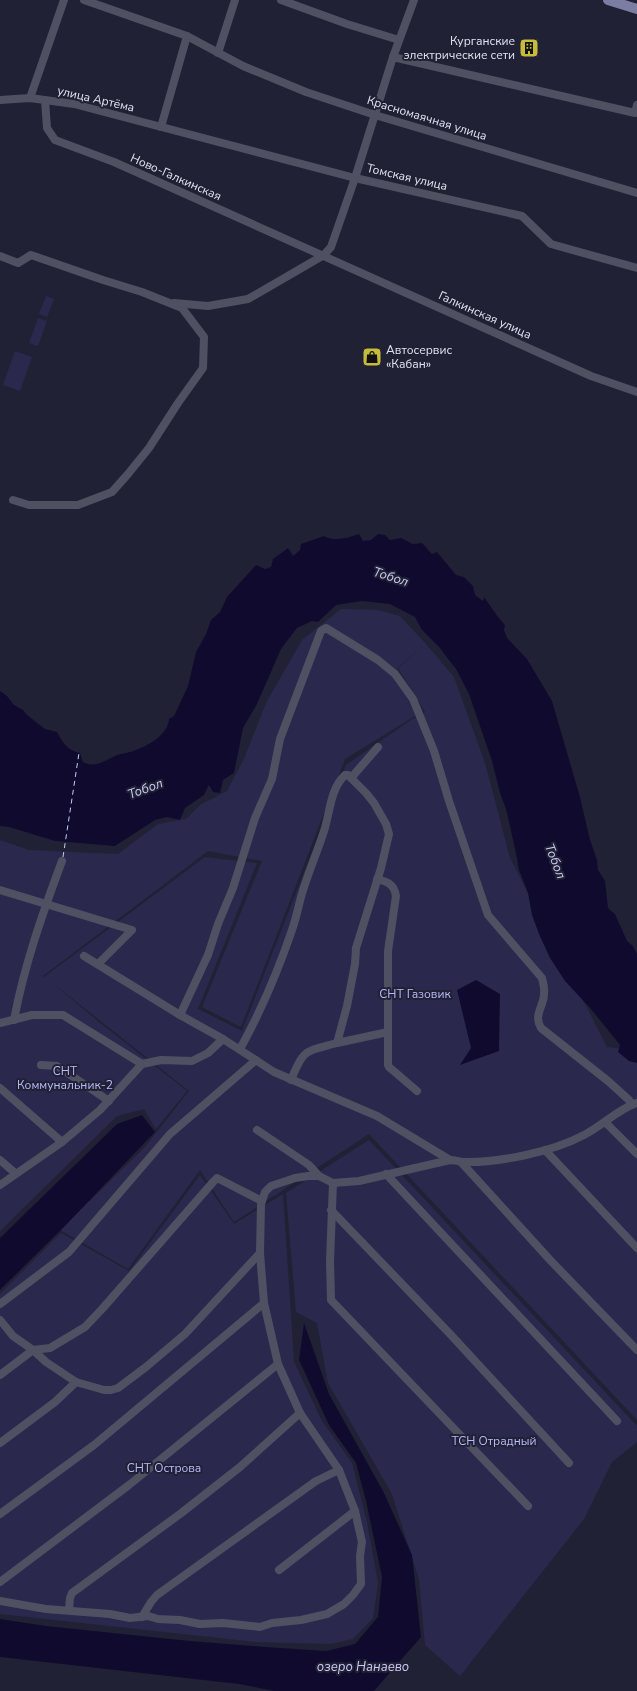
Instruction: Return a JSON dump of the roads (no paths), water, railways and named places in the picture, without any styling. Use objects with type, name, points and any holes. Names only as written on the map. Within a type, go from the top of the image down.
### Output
[{"type":"main road","points":[[608,0],[637,9]]},
{"type":"street","points":[[30,98],[64,0]]},
{"type":"street","name":"Красномаячная улица","points":[[84,0],[187,36],[243,66],[306,92],[375,115],[637,192]]},
{"type":"street","points":[[216,52],[235,0]]},
{"type":"street","points":[[281,0],[347,24],[400,40]]},
{"type":"street","points":[[167,302],[208,306],[248,299],[324,255],[331,246],[355,178],[393,57],[414,0]]},
{"type":"street","points":[[161,128],[187,36]]},
{"type":"street","points":[[393,57],[635,113],[637,105]]},
{"type":"street","name":"улица Артёма","points":[[0,100],[30,98],[74,104],[161,128]]},
{"type":"street","name":"Ново-Галкинская","points":[[45,100],[47,128],[55,140],[114,162],[324,255]]},
{"type":"street","name":"Томская улица","points":[[161,128],[355,178],[522,216],[551,244],[637,268]]},
{"type":"street","points":[[0,256],[18,263],[31,255],[142,292],[182,308],[204,337],[203,368],[149,448],[112,492],[78,505],[29,505],[13,500]]},
{"type":"street","name":"Галкинская улица","points":[[324,255],[591,376],[637,392]]},
{"type":"street","points":[[180,1015],[208,955],[244,856],[255,818],[272,779],[280,739],[321,631],[326,628],[384,665],[395,674],[412,699],[434,751],[449,801],[488,915],[542,978],[544,995],[539,1010],[538,1023],[541,1028],[635,1104]]},
{"type":"street","points":[[351,778],[378,747]]},
{"type":"street","points":[[240,1050],[269,990],[283,956],[324,830],[336,786],[345,775],[348,775],[374,803],[386,824],[389,834],[356,948],[355,964],[347,1006],[336,1043]]},
{"type":"street","points":[[14,1020],[20,989],[46,904],[62,861]]},
{"type":"street","points":[[377,879],[392,885],[395,888],[396,896],[388,951],[388,1065],[417,1091]]},
{"type":"street","points":[[0,890],[132,930],[98,964]]},
{"type":"street","points":[[84,956],[180,1015],[223,1039],[274,1072],[377,1116],[450,1160],[461,1162],[484,1161],[526,1155],[545,1150],[581,1136],[624,1109],[635,1104]]},
{"type":"street","points":[[0,1023],[32,1015],[63,1015],[142,1064]]},
{"type":"street","points":[[291,1080],[298,1063],[306,1052],[336,1043],[388,1032]]},
{"type":"street","points":[[0,1185],[62,1142],[109,1101],[142,1064],[161,1060],[181,1062],[192,1061],[208,1053],[223,1039]]},
{"type":"street","points":[[0,1304],[69,1252],[170,1134],[256,1060]]},
{"type":"street","points":[[41,1066],[57,1066],[109,1101]]},
{"type":"street","points":[[0,1088],[62,1142]]},
{"type":"street","points":[[605,1122],[637,1154]]},
{"type":"street","points":[[257,1130],[309,1165],[319,1176],[333,1183],[359,1181],[450,1160]]},
{"type":"street","points":[[545,1150],[637,1248]]},
{"type":"street","points":[[0,1160],[16,1173]]},
{"type":"street","points":[[461,1162],[552,1261],[637,1350]]},
{"type":"street","points":[[386,1174],[617,1421]]},
{"type":"street","points":[[0,1601],[46,1609],[69,1610],[130,1618],[151,1616],[158,1619],[180,1620],[200,1624],[223,1623],[260,1627],[272,1623],[301,1620],[327,1614],[344,1604],[353,1595],[361,1584],[360,1556],[362,1542],[355,1511],[340,1470],[300,1413],[278,1364],[264,1303],[260,1253],[262,1201],[265,1192],[271,1186],[295,1178],[319,1176]]},
{"type":"street","points":[[0,1375],[33,1350],[50,1348],[84,1327],[103,1308],[218,1178],[262,1201]]},
{"type":"street","points":[[333,1183],[331,1210],[331,1300],[528,1506]]},
{"type":"street","points":[[331,1210],[451,1335],[569,1463]]},
{"type":"street","points":[[0,1320],[13,1336],[33,1350],[46,1362],[76,1382],[104,1390],[118,1388],[146,1367],[185,1334],[260,1253]]},
{"type":"street","points":[[0,1514],[94,1445],[264,1303]]},
{"type":"street","points":[[0,1582],[129,1485],[278,1364]]},
{"type":"street","points":[[0,1443],[55,1402],[76,1382]]},
{"type":"street","points":[[69,1610],[72,1593],[180,1514],[240,1467],[300,1413]]},
{"type":"street","points":[[142,1617],[151,1602],[160,1593],[316,1481],[340,1470]]},
{"type":"street","points":[[279,1570],[355,1511]]},
{"type":"water","name":"Тобол","points":[[359,534],[363,541],[371,540],[378,534],[385,535],[390,540],[401,538],[413,544],[422,543],[432,554],[437,552],[456,575],[464,577],[473,586],[475,595],[483,601],[484,597],[505,625],[504,630],[507,638],[527,659],[552,701],[580,797],[590,840],[597,860],[598,870],[605,881],[608,908],[615,914],[627,941],[633,946],[637,954],[637,1063],[629,1061],[618,1052],[620,1045],[591,1009],[565,981],[550,958],[532,915],[528,893],[519,870],[506,809],[500,793],[492,761],[469,694],[456,669],[439,647],[422,630],[415,617],[390,604],[362,601],[336,605],[318,622],[312,621],[297,628],[281,649],[257,704],[243,728],[234,773],[223,780],[220,793],[213,792],[209,785],[204,795],[185,808],[180,820],[167,817],[155,820],[115,846],[55,841],[9,827],[0,826],[0,691],[7,696],[14,705],[23,710],[45,729],[57,732],[66,746],[80,753],[83,762],[87,764],[103,762],[117,755],[139,749],[151,743],[161,735],[168,725],[169,719],[174,716],[188,686],[196,652],[206,634],[211,620],[220,612],[227,597],[256,565],[265,569],[271,567],[273,559],[288,548],[293,556],[300,550],[301,544],[324,536],[337,539]]},
{"type":"water","points":[[476,980],[500,994],[499,1051],[460,1065],[471,1048],[457,990]]},
{"type":"water","points":[[142,1115],[155,1132],[63,1228],[0,1290],[0,1238],[117,1124]]},
{"type":"water","name":"озеро Нанаево","points":[[304,1323],[329,1394],[384,1493],[412,1555],[421,1637],[374,1691],[275,1691],[239,1684],[0,1657],[0,1619],[46,1626],[190,1641],[266,1647],[326,1651],[355,1644],[378,1617],[382,1577],[366,1501],[356,1463],[329,1425],[299,1360]]},
{"type":"place","name":"Курганские электрические сети","points":[[529,48]]},
{"type":"place","name":"Автосервис «Кабан»","points":[[372,357]]},
{"type":"park label","name":"СНТ Газовик","points":[[415,994]]},
{"type":"park label","name":"СНТ Коммунальник-2","points":[[65,1078]]},
{"type":"park label","name":"ТСН Отрадный","points":[[494,1441]]},
{"type":"park label","name":"СНТ Острова","points":[[164,1468]]}]
